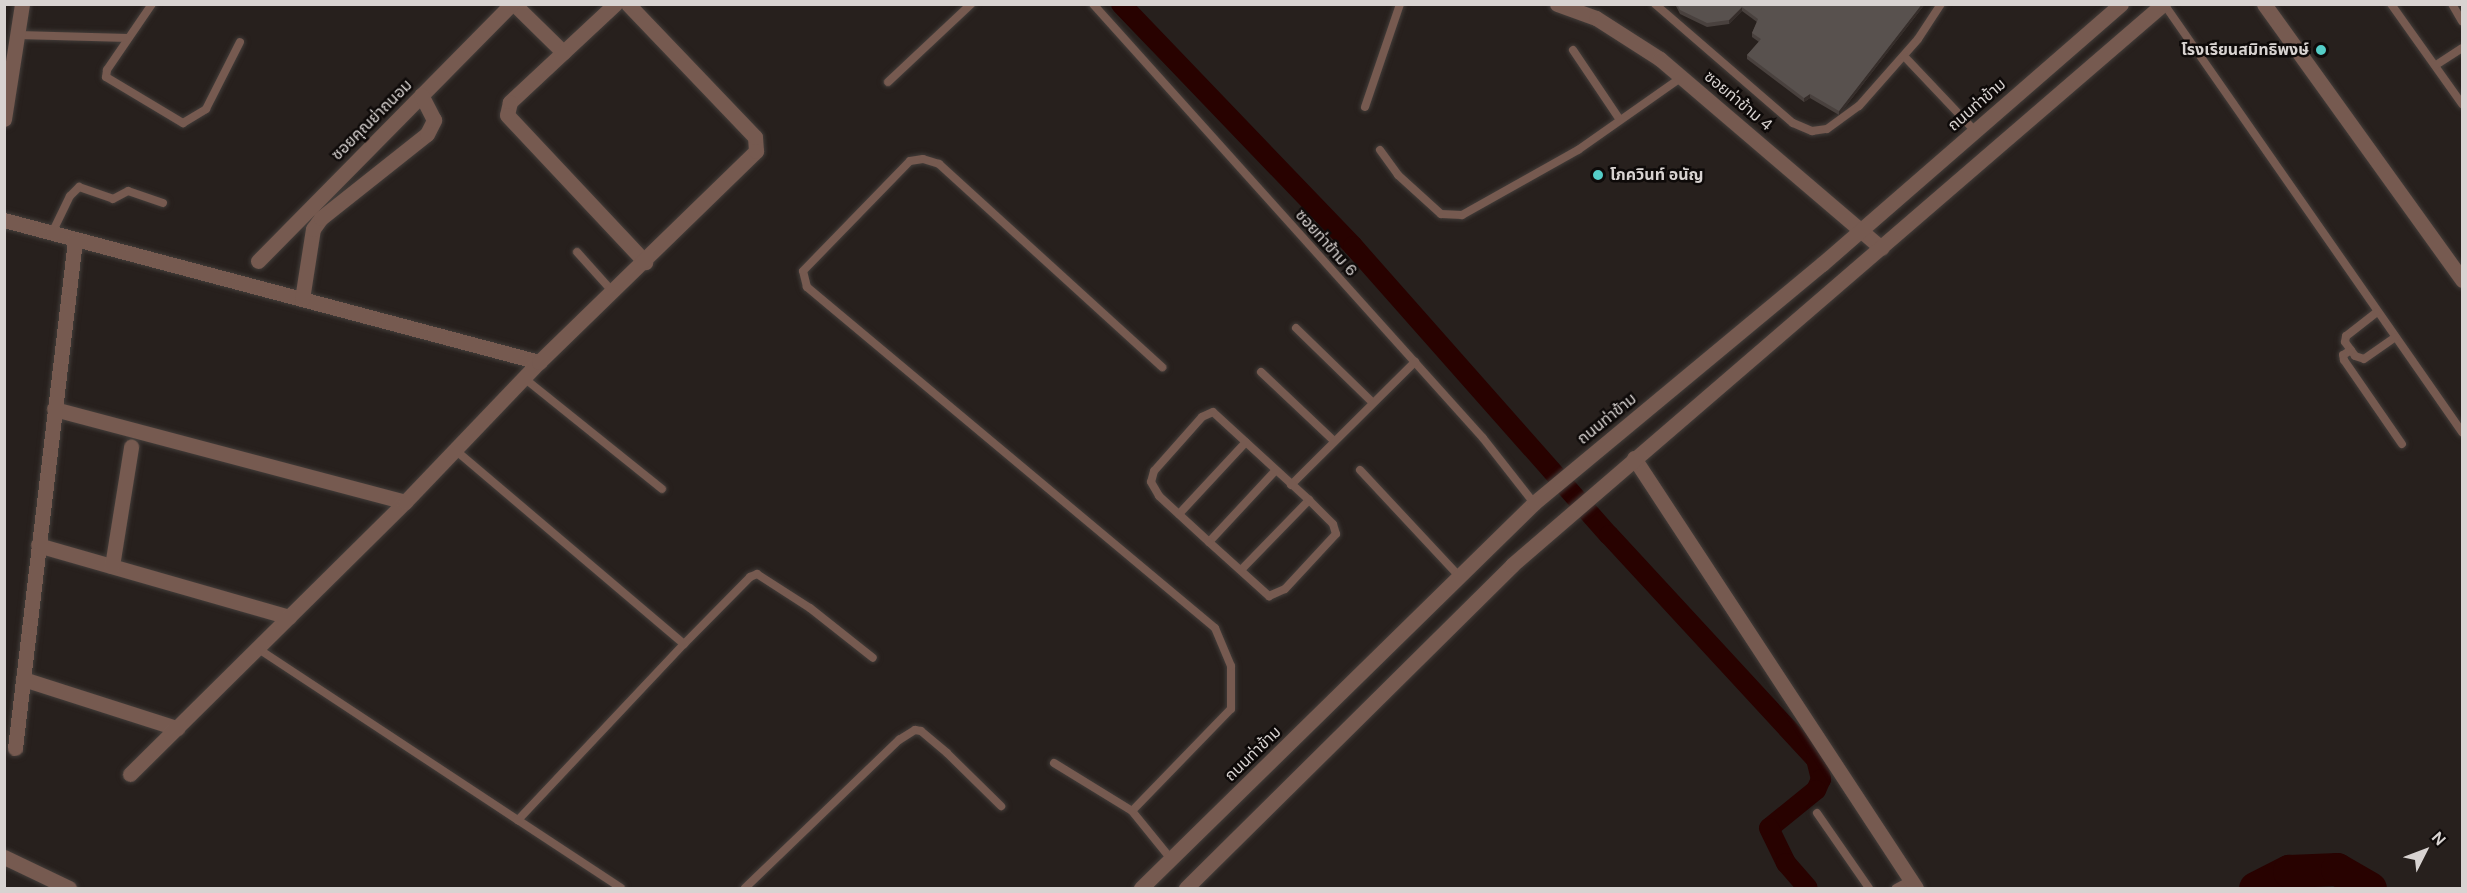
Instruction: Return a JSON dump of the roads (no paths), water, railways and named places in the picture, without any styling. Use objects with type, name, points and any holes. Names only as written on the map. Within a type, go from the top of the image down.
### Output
[{"type":"street","points":[[4,118],[22,4]]},
{"type":"street","points":[[512,4],[564,52]]},
{"type":"street","name":"ซอยคุณย่าถนอม","points":[[258,261],[512,4]]},
{"type":"street","points":[[615,4],[510,102],[507,115],[645,262]]},
{"type":"street","points":[[130,774],[405,502],[539,362],[645,262],[756,151],[758,143],[628,4]]},
{"type":"street","name":"ซอยท่าข้าม 4","points":[[1557,4],[1596,18],[1632,38],[1683,77],[1862,229],[1881,248]]},
{"type":"street","name":"ถนนท่าข้าม","points":[[1141,888],[1458,575],[1540,498],[1862,229],[2121,4]]},
{"type":"street","points":[[1186,888],[1512,565],[1590,495],[2163,4]]},
{"type":"street","points":[[2264,4],[2463,280]]},
{"type":"street","points":[[302,300],[313,229],[321,218],[427,134],[434,120],[421,95]]},
{"type":"street","points":[[4,220],[539,362]]},
{"type":"street","points":[[15,748],[75,240]]},
{"type":"street","points":[[54,409],[405,502]]},
{"type":"street","points":[[112,566],[131,447]]},
{"type":"street","points":[[1634,458],[1914,884]]},
{"type":"street","points":[[38,545],[289,617]]},
{"type":"street","points":[[23,679],[177,728]]},
{"type":"street","points":[[4,857],[59,886]]},
{"type":"lane","points":[[152,4],[106,70],[106,77],[183,123],[206,109],[240,42]]},
{"type":"lane","points":[[888,82],[971,4]]},
{"type":"lane","name":"ซอยท่าข้าม 6","points":[[1093,4],[1540,498]]},
{"type":"lane","points":[[1365,107],[1400,4]]},
{"type":"lane","points":[[1655,4],[1793,123],[1812,131],[1827,129],[1859,106],[1904,56],[1941,4]]},
{"type":"lane","points":[[2163,4],[2463,432]]},
{"type":"lane","points":[[2391,4],[2463,104]]},
{"type":"lane","points":[[2452,4],[2463,21]]},
{"type":"lane","points":[[18,35],[128,38]]},
{"type":"lane","points":[[2436,66],[2463,48]]},
{"type":"lane","points":[[1573,50],[1620,120]]},
{"type":"lane","points":[[1904,56],[1975,131]]},
{"type":"lane","points":[[1380,150],[1416,193],[1441,214],[1452,217],[1471,210],[1578,150],[1683,77]]},
{"type":"lane","points":[[1132,811],[1231,709],[1231,666],[1215,628],[807,287],[803,271],[910,161],[923,159],[939,164],[1162,367]]},
{"type":"lane","points":[[52,233],[70,195],[79,187],[112,199],[128,191],[163,203]]},
{"type":"lane","points":[[577,252],[613,292]]},
{"type":"lane","points":[[2377,312],[2346,336],[2351,350],[2364,359],[2395,337]]},
{"type":"lane","points":[[1296,328],[1373,403]]},
{"type":"lane","points":[[2351,350],[2343,358],[2402,444]]},
{"type":"lane","points":[[1291,485],[1415,362]]},
{"type":"lane","points":[[1261,372],[1334,441]]},
{"type":"lane","points":[[524,378],[662,489]]},
{"type":"lane","points":[[1213,412],[1276,470],[1333,524],[1336,534],[1285,589],[1269,596],[1154,489],[1152,476],[1202,417],[1213,412]]},
{"type":"lane","points":[[1179,514],[1246,442]]},
{"type":"lane","points":[[455,450],[684,644]]},
{"type":"lane","points":[[1209,542],[1276,470]]},
{"type":"lane","points":[[1360,470],[1458,575]]},
{"type":"lane","points":[[1241,570],[1309,500]]},
{"type":"lane","points":[[518,820],[750,577],[757,574],[810,608],[873,657]]},
{"type":"lane","points":[[257,648],[621,888]]},
{"type":"lane","points":[[745,888],[899,740],[915,730],[921,731],[947,753],[1001,806]]},
{"type":"lane","points":[[1054,763],[1132,811],[1171,859]]},
{"type":"lane","points":[[1817,813],[1869,888]]},
{"type":"lane","points":[[1896,888],[1914,884]]},
{"type":"waterway","points":[[1121,4],[1353,246],[1609,535],[1816,759],[1821,779],[1816,790],[1769,828],[1786,863],[1808,888]]},
{"type":"waterway","points":[[2255,888],[2289,871],[2337,869],[2370,888]]},
{"type":"place","name":"โรงเรียนสมิทธิพงษ์","points":[[2321,50]]},
{"type":"place","name":"โภควินท์ อนัญ","points":[[1598,175]]}]
